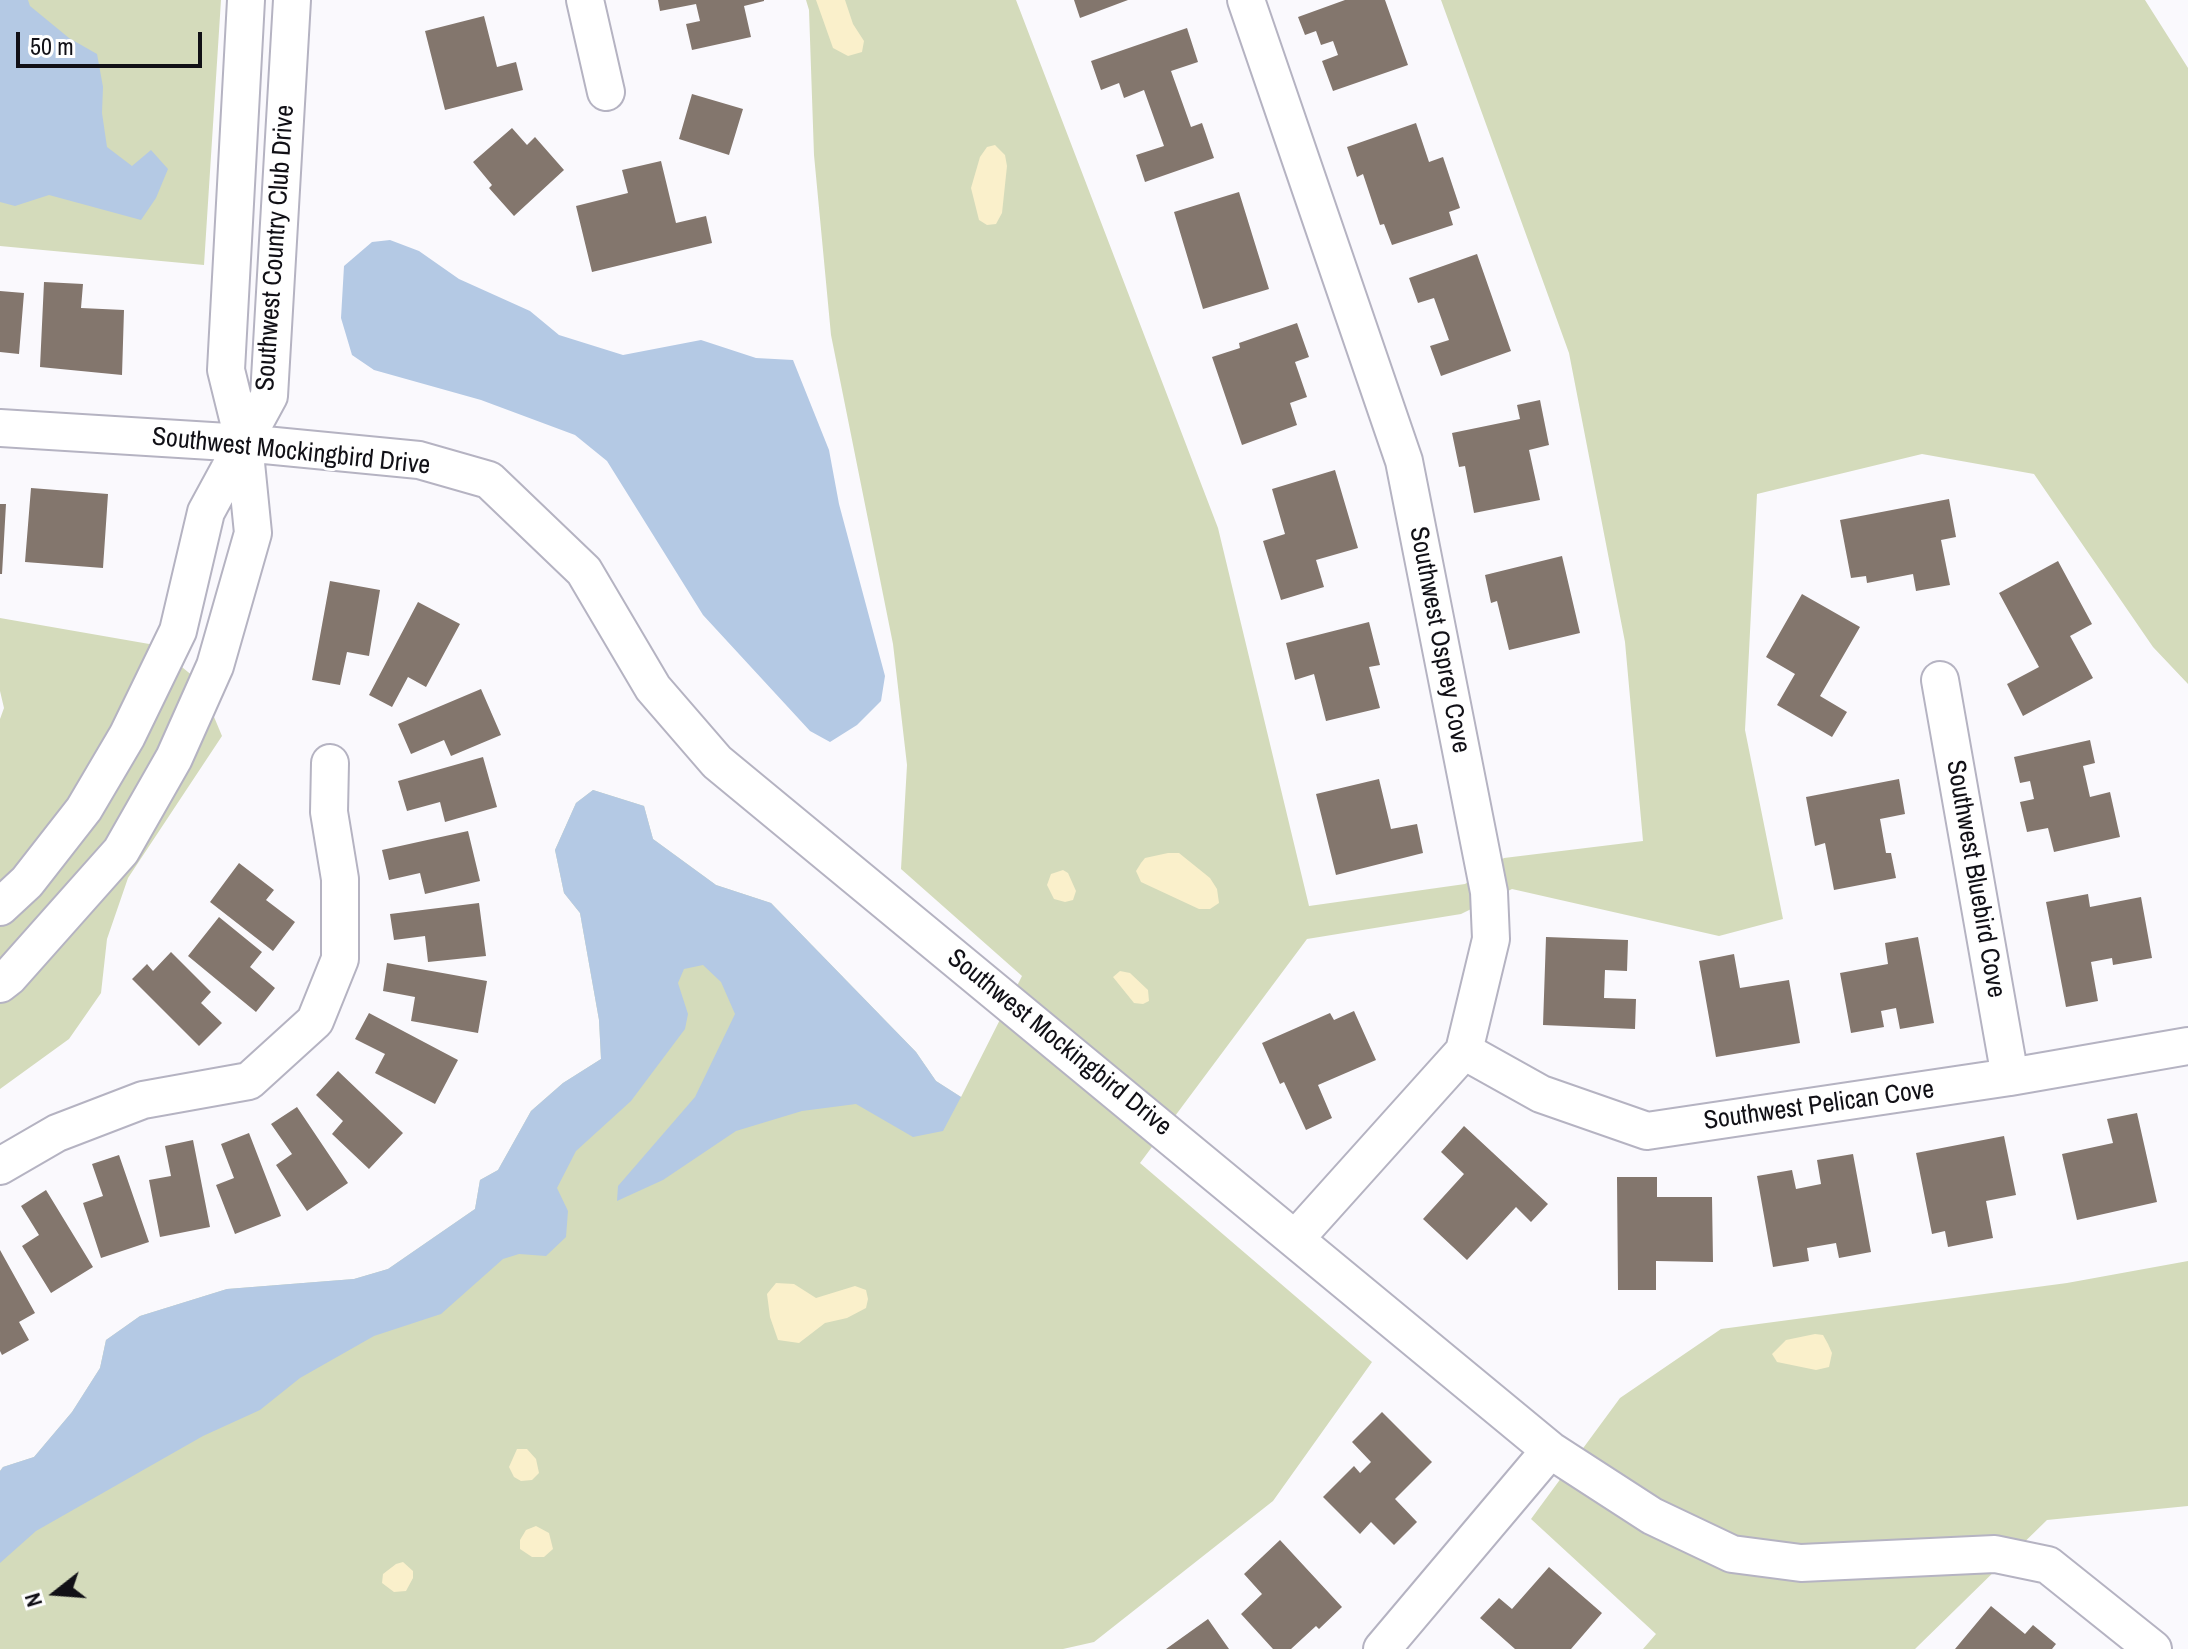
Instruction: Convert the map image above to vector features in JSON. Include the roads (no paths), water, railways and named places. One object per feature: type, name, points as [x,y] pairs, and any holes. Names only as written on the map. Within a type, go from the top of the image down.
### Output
[{"type":"street","name":"Southwest Country Club Drive","points":[[0,984],[121,851],[174,758],[215,666],[253,533],[244,443],[226,370],[246,0]]},
{"type":"street","name":"Southwest Country Club Drive","points":[[0,907],[27,882],[84,809],[127,736],[178,631],[206,512],[269,396],[292,0]]},
{"type":"street","points":[[585,0],[606,92]]},
{"type":"street","name":"Southwest Osprey Cove","points":[[1246,0],[1404,461],[1489,892],[1491,939],[1464,1051],[1296,1238]]},
{"type":"street","name":"Southwest Mockingbird Drive","points":[[0,428],[244,443],[419,460],[489,480],[584,571],[653,688],[717,762],[1550,1450],[1652,1516],[1732,1554],[1801,1563],[1995,1554],[2048,1565],[2153,1649]]},
{"type":"street","name":"Southwest Bluebird Cove","points":[[1940,680],[2010,1077]]},
{"type":"street","points":[[0,1166],[57,1133],[143,1100],[249,1081],[315,1021],[340,959],[340,879],[329,812],[330,763]]},
{"type":"street","name":"Southwest Pelican Cove","points":[[1464,1051],[1541,1094],[1647,1131],[2010,1077],[2188,1046]]},
{"type":"street","points":[[1382,1649],[1550,1450]]},
{"type":"water","points":[[0,0],[28,0],[30,6],[69,38],[97,54],[103,87],[102,113],[107,147],[132,166],[151,150],[168,169],[156,198],[141,220],[49,195],[15,206],[0,202]]},
{"type":"water","points":[[390,240],[419,251],[459,279],[530,311],[559,335],[623,355],[701,340],[756,358],[793,360],[829,450],[839,504],[885,676],[881,701],[857,725],[830,742],[810,731],[703,615],[607,461],[575,435],[481,400],[374,370],[352,355],[341,318],[344,266],[372,242]]},
{"type":"water","points":[[593,790],[644,806],[653,839],[716,885],[771,903],[916,1052],[936,1081],[961,1097],[943,1131],[913,1137],[856,1104],[802,1111],[736,1131],[663,1180],[617,1201],[618,1186],[695,1097],[735,1014],[721,982],[703,965],[684,969],[678,983],[688,1014],[685,1029],[631,1101],[576,1151],[557,1188],[568,1211],[566,1237],[546,1256],[519,1254],[503,1259],[441,1314],[374,1336],[300,1378],[260,1410],[203,1436],[36,1531],[0,1563],[0,1471],[3,1467],[34,1457],[72,1412],[100,1368],[106,1340],[140,1316],[227,1289],[354,1279],[388,1269],[475,1209],[480,1180],[498,1170],[531,1111],[563,1083],[601,1059],[599,1020],[580,913],[564,893],[555,850],[576,803]]}]
